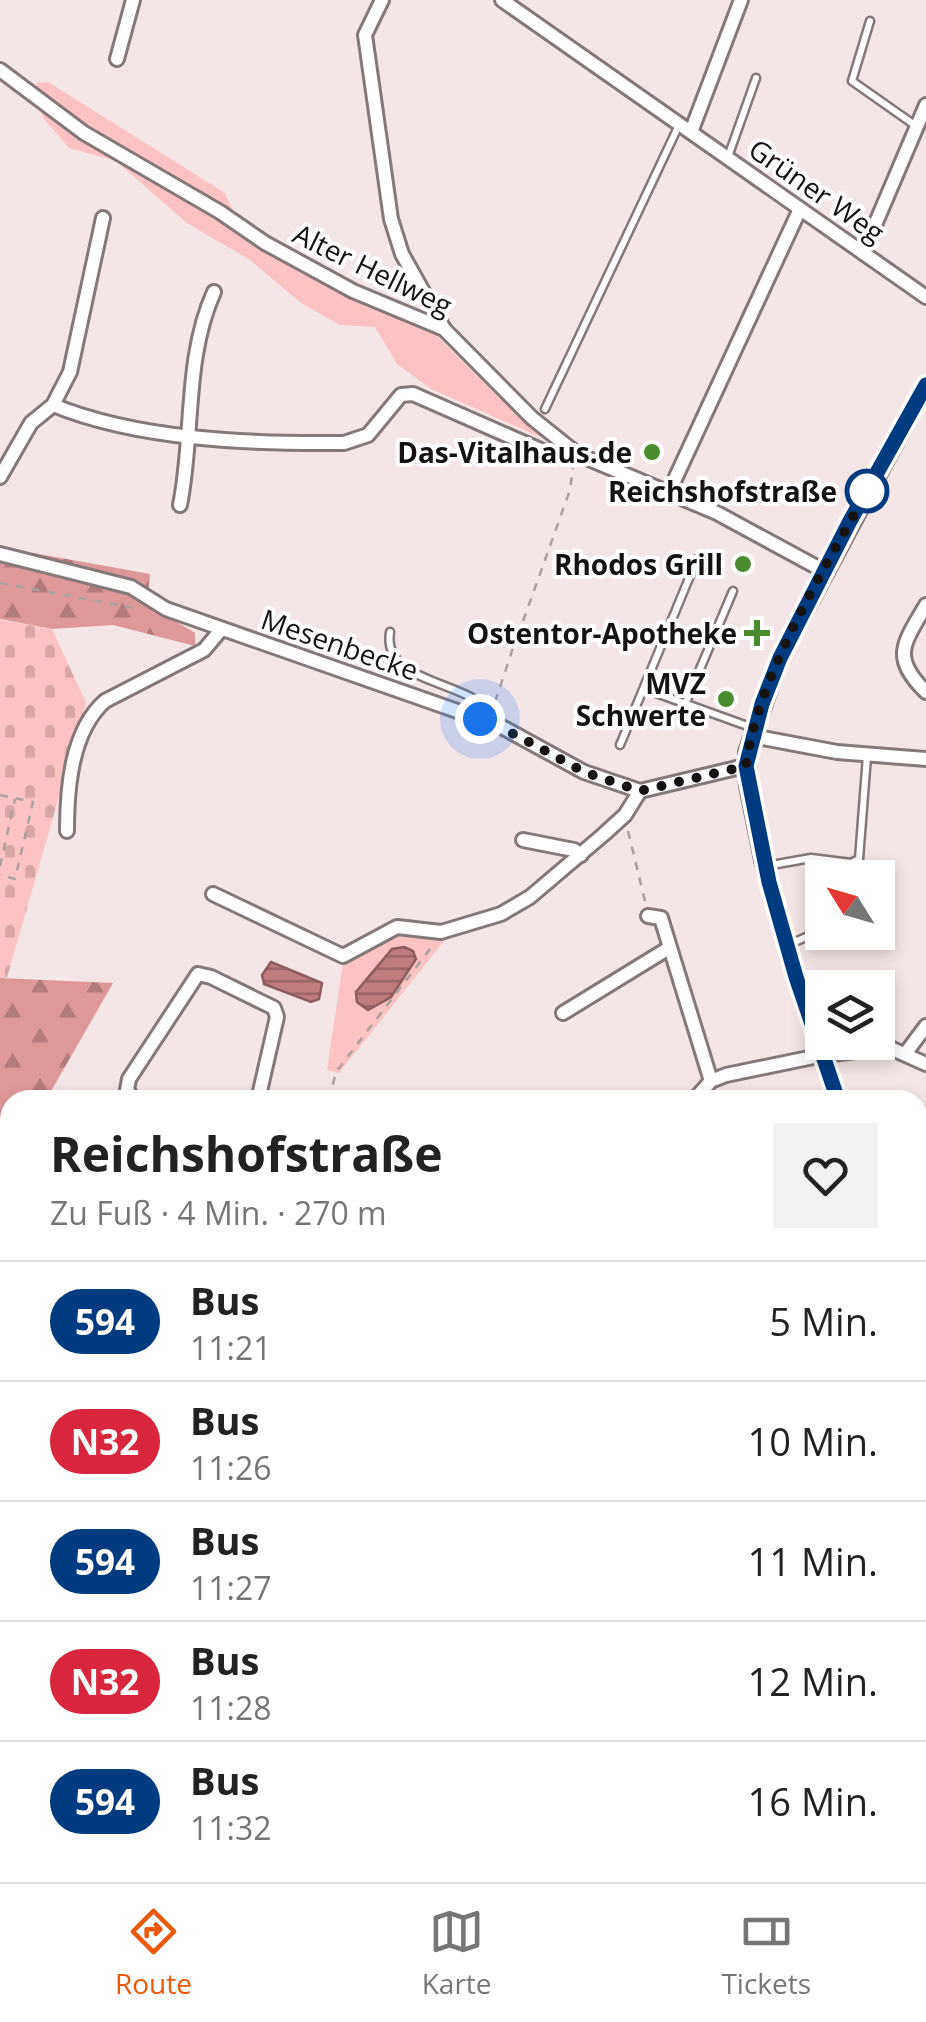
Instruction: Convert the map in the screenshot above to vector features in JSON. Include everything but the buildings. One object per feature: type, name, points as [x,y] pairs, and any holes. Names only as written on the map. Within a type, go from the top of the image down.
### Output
[{"type":"street","points":[[117,60],[133,0]]},
{"type":"street","points":[[382,0],[366,34],[391,219],[402,254],[444,329]]},
{"type":"street","name":"Grüner Weg","points":[[502,0],[926,297]]},
{"type":"street","points":[[691,132],[741,0]]},
{"type":"street","name":"Alter Hellweg","points":[[0,70],[84,132],[265,243],[353,291],[444,329],[532,418],[575,455],[717,513],[824,571]]},
{"type":"street","points":[[863,253],[926,105]]},
{"type":"street","points":[[669,492],[800,209]]},
{"type":"street","points":[[0,476],[30,423],[53,405],[70,372],[103,218]]},
{"type":"street","points":[[180,505],[204,313],[214,292]]},
{"type":"street","points":[[805,999],[765,866],[746,766],[753,732],[780,658],[926,385]]},
{"type":"street","points":[[53,405],[126,428],[314,443],[357,441],[368,435],[401,395],[413,394],[552,455],[575,455]]},
{"type":"street","name":"Mesenbecke","points":[[0,554],[131,586],[166,610],[500,726],[584,772],[640,791]]},
{"type":"street","points":[[926,606],[904,643],[903,654],[905,669],[926,692]]},
{"type":"street","name":"Mesenbecke","points":[[67,831],[67,790],[88,720],[95,710],[105,701],[204,650],[220,630]]},
{"type":"street","points":[[753,732],[822,750],[926,760]]},
{"type":"street","points":[[213,894],[343,956],[396,927],[441,932],[501,914],[530,898],[581,854],[625,815],[640,791],[746,766]]},
{"type":"street","points":[[524,840],[581,854]]},
{"type":"street","points":[[648,916],[661,918],[711,1081]]},
{"type":"street","points":[[563,1013],[669,948]]},
{"type":"street","points":[[127,1090],[129,1080],[198,974],[274,1008],[277,1017],[260,1090]]},
{"type":"street","points":[[904,1054],[926,1026]]},
{"type":"street","points":[[895,1050],[926,1064]]},
{"type":"street","points":[[703,1090],[711,1081],[805,1059]]},
{"type":"street","points":[[826,1060],[835,1090]]},
{"type":"lane","points":[[870,21],[852,80],[917,126]]},
{"type":"lane","points":[[728,158],[756,78]]},
{"type":"lane","points":[[546,410],[679,124]]},
{"type":"lane","points":[[620,745],[697,559]]},
{"type":"lane","points":[[686,702],[733,591]]},
{"type":"lane","name":"Mesenbecke","points":[[390,632],[388,643],[394,658],[413,673],[478,700],[490,709]]},
{"type":"lane","points":[[645,688],[753,732]]},
{"type":"lane","points":[[490,709],[500,726]]},
{"type":"lane","points":[[765,866],[811,858],[852,863],[858,859],[868,754]]},
{"type":"lane","points":[[787,946],[805,938]]},
{"type":"path","points":[[490,709],[570,490],[575,455]]},
{"type":"path","points":[[0,583],[146,611],[166,610]]},
{"type":"path","points":[[504,633],[516,638]]},
{"type":"path","points":[[0,795],[33,802],[15,878],[0,875]]},
{"type":"path","points":[[0,866],[15,798]]},
{"type":"path","points":[[625,815],[648,916]]},
{"type":"path","points":[[331,1090],[336,1072],[441,932]]},
{"type":"green space","points":[[48,82],[225,193],[245,238],[429,328],[547,440],[431,389],[397,364],[375,327],[340,325],[301,303],[250,260],[187,223],[116,161],[69,148],[43,118],[36,83]]},
{"type":"green space","points":[[0,547],[150,574],[147,604],[195,633],[195,646],[113,625],[52,629],[0,619]]},
{"type":"green space","points":[[0,620],[52,629],[86,703],[7,977],[0,978]]},
{"type":"green space","points":[[398,934],[447,937],[339,1073],[327,1070],[343,963]]},
{"type":"green space","points":[[0,978],[113,983],[52,1090],[0,1090]]},
{"type":"shaded area","points":[[404,947],[413,951],[416,959],[391,997],[368,1010],[357,1002],[356,992],[392,949]]},
{"type":"shaded area","points":[[271,962],[322,983],[319,999],[311,1002],[264,984],[262,975]]},
{"type":"bus line","name":"594","points":[[835,1090],[796,977],[763,860],[748,786],[747,752],[780,658],[926,385]]},
{"type":"place","name":"Das-Vitalhaus.de","points":[[652,452]]},
{"type":"place","name":"Reichshofstraße","points":[[867,491]]},
{"type":"place","name":"Rhodos Grill","points":[[743,564]]},
{"type":"place","name":"Ostentor-Apotheke","points":[[757,633]]},
{"type":"place","name":"MVZ Schwerte","points":[[726,699]]},
{"type":"route","points":[[480,719],[584,772],[640,791],[746,766],[762,704],[780,658],[867,491]]}]
